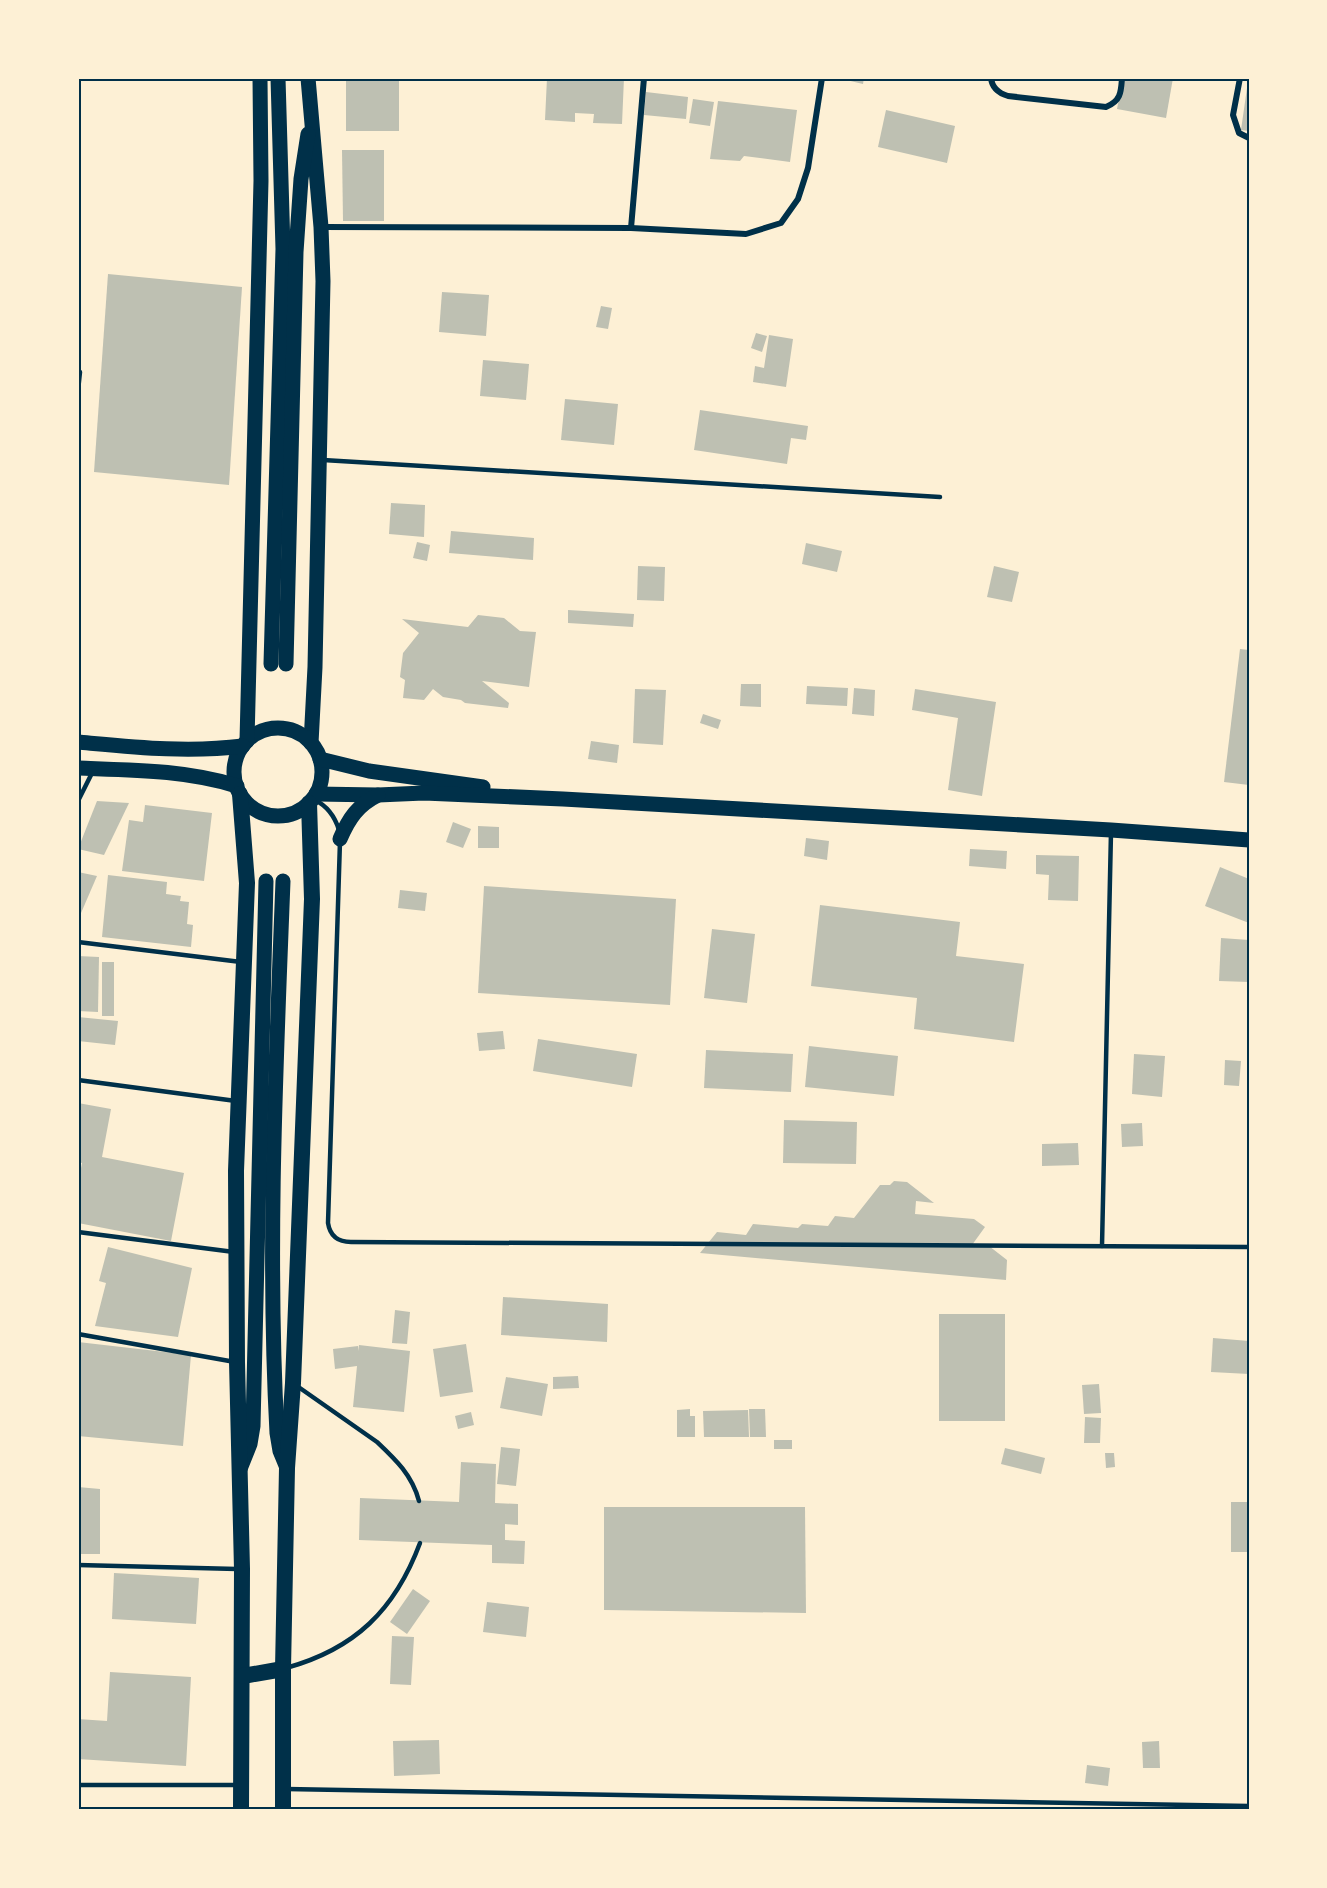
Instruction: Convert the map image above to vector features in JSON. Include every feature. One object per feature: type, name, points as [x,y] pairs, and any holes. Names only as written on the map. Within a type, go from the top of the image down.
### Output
[{"type":"highway","points":[[238,790],[247,883],[236,1171],[243,1676],[241,1810]]},
{"type":"highway","points":[[284,1810],[283,1669],[287,1468],[312,899],[313,799]]},
{"type":"highway","points":[[243,1676],[283,1669]]},
{"type":"main road","points":[[245,743],[261,181],[260,78]]},
{"type":"main road","points":[[278,78],[283,249],[279,664],[298,218],[303,158],[311,117]]},
{"type":"main road","points":[[308,78],[321,227],[323,281],[315,667],[311,742]]},
{"type":"main road","points":[[272,728],[286,729],[300,734],[311,742],[320,759],[322,777],[313,799],[300,810],[278,816],[267,814],[247,803],[238,790],[235,766],[237,755],[245,743],[259,733],[272,728]]},
{"type":"main road","points":[[78,742],[174,750],[220,749],[245,743]]},
{"type":"main road","points":[[320,759],[369,771],[563,799]]},
{"type":"main road","points":[[78,768],[186,774],[212,779],[238,790]]},
{"type":"main road","points":[[313,799],[424,793],[563,799],[1249,840]]},
{"type":"main road","points":[[340,839],[351,815],[378,795]]},
{"type":"main road","points":[[240,1468],[250,1444],[253,1426],[266,881]]},
{"type":"main road","points":[[283,881],[274,1220],[277,1433],[280,1451],[287,1468]]},
{"type":"street","points":[[631,228],[644,78]]},
{"type":"street","points":[[321,227],[631,228],[746,234],[781,223],[798,199],[808,168],[822,78]]},
{"type":"street","points":[[991,78],[993,87],[1001,94],[1008,96],[1106,107],[1117,101],[1120,96],[1122,78]]},
{"type":"street","points":[[1240,78],[1233,115],[1239,133],[1249,138]]},
{"type":"lane","points":[[78,391],[80,372]]},
{"type":"lane","points":[[320,459],[940,497]]},
{"type":"lane","points":[[78,801],[94,769]]},
{"type":"lane","points":[[313,799],[321,803],[333,815],[340,839],[328,1223],[329,1230],[338,1240],[351,1242],[1249,1247]]},
{"type":"lane","points":[[1102,1246],[1111,830]]},
{"type":"lane","points":[[78,942],[244,962]]},
{"type":"lane","points":[[78,1080],[239,1101]]},
{"type":"lane","points":[[78,1232],[237,1252]]},
{"type":"lane","points":[[78,1334],[237,1362]]},
{"type":"lane","points":[[292,1383],[386,1450],[413,1481],[419,1501]]},
{"type":"lane","points":[[283,1669],[329,1653],[369,1625],[400,1587],[412,1566],[420,1543]]},
{"type":"lane","points":[[78,1565],[242,1569]]},
{"type":"lane","points":[[78,1785],[241,1785]]},
{"type":"lane","points":[[284,1789],[1249,1806]]},
{"type":"building","points":[[346,78],[399,78],[399,131],[346,131]]},
{"type":"building","points":[[547,78],[624,78],[622,124],[593,123],[594,114],[575,113],[575,122],[545,120]]},
{"type":"building","points":[[838,78],[864,78],[863,84]]},
{"type":"building","points":[[1123,78],[1173,78],[1166,118],[1117,109]]},
{"type":"building","points":[[1249,81],[1249,131],[1241,130]]},
{"type":"building","points":[[646,92],[688,97],[686,119],[644,115]]},
{"type":"building","points":[[693,99],[714,102],[710,126],[689,123]]},
{"type":"building","points":[[718,101],[797,110],[790,162],[744,156],[740,161],[710,159]]},
{"type":"building","points":[[886,110],[955,126],[947,163],[878,147]]},
{"type":"building","points":[[342,150],[384,150],[384,221],[343,221]]},
{"type":"building","points":[[108,274],[242,287],[229,485],[94,472]]},
{"type":"building","points":[[442,292],[489,295],[486,336],[439,332]]},
{"type":"building","points":[[601,306],[612,308],[608,329],[596,327]]},
{"type":"building","points":[[756,333],[767,336],[762,352],[751,348]]},
{"type":"building","points":[[769,335],[793,339],[786,387],[753,382],[755,366],[764,368]]},
{"type":"building","points":[[483,360],[529,364],[526,400],[480,396]]},
{"type":"building","points":[[565,399],[618,404],[614,445],[561,440]]},
{"type":"building","points":[[700,410],[808,426],[806,440],[791,438],[787,464],[694,450]]},
{"type":"building","points":[[391,503],[425,505],[424,537],[389,534]]},
{"type":"building","points":[[451,531],[534,538],[533,560],[449,553]]},
{"type":"building","points":[[417,542],[430,545],[427,561],[413,558]]},
{"type":"building","points":[[806,543],[842,551],[837,572],[802,564]]},
{"type":"building","points":[[638,566],[665,567],[664,601],[637,600]]},
{"type":"building","points":[[994,566],[1019,572],[1012,602],[987,597]]},
{"type":"building","points":[[568,610],[634,614],[633,627],[568,623]]},
{"type":"building","points":[[478,615],[504,618],[520,631],[536,632],[529,687],[482,681],[509,703],[508,708],[465,703],[461,700],[443,697],[433,689],[424,700],[403,698],[405,680],[400,677],[403,653],[419,633],[402,619],[468,627]]},
{"type":"building","points":[[1240,649],[1249,650],[1249,785],[1224,782]]},
{"type":"building","points":[[741,684],[761,684],[761,707],[740,706]]},
{"type":"building","points":[[807,686],[848,688],[847,706],[806,704]]},
{"type":"building","points":[[854,688],[875,690],[874,716],[852,714]]},
{"type":"building","points":[[635,689],[666,690],[663,745],[633,743]]},
{"type":"building","points":[[915,689],[996,702],[982,796],[948,790],[958,718],[912,710]]},
{"type":"building","points":[[703,714],[721,720],[718,729],[700,723]]},
{"type":"building","points":[[591,741],[619,745],[617,763],[588,759]]},
{"type":"building","points":[[97,801],[129,803],[104,855],[78,849]]},
{"type":"building","points":[[145,805],[212,813],[204,881],[122,871],[129,820],[143,822]]},
{"type":"building","points":[[453,822],[471,829],[463,848],[446,842]]},
{"type":"building","points":[[478,826],[499,827],[499,848],[478,848]]},
{"type":"building","points":[[806,838],[829,841],[827,860],[804,856]]},
{"type":"building","points":[[970,849],[1007,851],[1006,869],[969,866]]},
{"type":"building","points":[[1036,855],[1079,856],[1078,901],[1048,900],[1049,875],[1036,874]]},
{"type":"building","points":[[1220,867],[1249,879],[1249,923],[1205,906]]},
{"type":"building","points":[[78,872],[97,876],[78,920]]},
{"type":"building","points":[[108,875],[167,882],[166,894],[181,896],[180,901],[189,902],[187,924],[193,925],[191,947],[102,937]]},
{"type":"building","points":[[484,886],[676,899],[670,1005],[478,993]]},
{"type":"building","points":[[400,890],[427,893],[425,911],[398,908]]},
{"type":"building","points":[[820,905],[960,922],[956,956],[1024,964],[1014,1042],[914,1029],[917,998],[811,986]]},
{"type":"building","points":[[712,929],[755,934],[747,1003],[704,998]]},
{"type":"building","points":[[1221,938],[1249,940],[1249,982],[1219,981]]},
{"type":"building","points":[[78,956],[99,957],[98,1012],[78,1011]]},
{"type":"building","points":[[102,962],[114,962],[114,1016],[102,1016]]},
{"type":"building","points":[[78,1017],[118,1021],[115,1045],[78,1041],[80,1028],[78,1028]]},
{"type":"building","points":[[503,1031],[505,1049],[479,1051],[477,1033]]},
{"type":"building","points":[[538,1039],[637,1054],[632,1087],[533,1071]]},
{"type":"building","points":[[809,1046],[898,1056],[894,1096],[805,1087]]},
{"type":"building","points":[[706,1050],[793,1054],[791,1092],[704,1088]]},
{"type":"building","points":[[1134,1054],[1165,1056],[1162,1097],[1132,1094]]},
{"type":"building","points":[[1225,1060],[1241,1061],[1239,1086],[1224,1085]]},
{"type":"building","points":[[78,1103],[111,1109],[102,1157],[184,1173],[171,1241],[78,1223],[78,1183],[82,1163],[78,1162]]},
{"type":"building","points":[[784,1120],[857,1122],[856,1164],[783,1163]]},
{"type":"building","points":[[1142,1123],[1143,1146],[1122,1147],[1121,1124]]},
{"type":"building","points":[[1078,1143],[1079,1165],[1042,1166],[1042,1144]]},
{"type":"building","points":[[894,1181],[907,1182],[934,1203],[916,1201],[915,1214],[974,1219],[985,1227],[972,1245],[989,1246],[1007,1260],[1006,1280],[700,1253],[717,1232],[746,1235],[753,1224],[798,1228],[802,1224],[828,1226],[835,1216],[854,1218],[880,1185],[890,1185]]},
{"type":"building","points":[[108,1247],[192,1268],[178,1337],[95,1326],[106,1283],[99,1281]]},
{"type":"building","points":[[503,1297],[608,1304],[607,1342],[501,1335]]},
{"type":"building","points":[[395,1310],[410,1312],[407,1344],[392,1343]]},
{"type":"building","points":[[939,1314],[1005,1314],[1005,1421],[939,1421]]},
{"type":"building","points":[[1213,1338],[1249,1341],[1249,1374],[1211,1372]]},
{"type":"building","points":[[78,1342],[191,1355],[183,1446],[78,1436]]},
{"type":"building","points":[[466,1344],[473,1392],[440,1397],[433,1349]]},
{"type":"building","points":[[359,1345],[410,1351],[404,1412],[353,1407],[357,1366],[335,1369],[333,1349],[358,1346],[358,1351]]},
{"type":"building","points":[[578,1376],[579,1388],[553,1389],[553,1377]]},
{"type":"building","points":[[506,1377],[548,1384],[542,1416],[500,1408]]},
{"type":"building","points":[[1099,1384],[1101,1413],[1084,1414],[1082,1385]]},
{"type":"building","points":[[690,1409],[690,1416],[695,1416],[695,1437],[677,1437],[677,1410]]},
{"type":"building","points":[[749,1409],[765,1409],[766,1437],[750,1437]]},
{"type":"building","points":[[748,1410],[749,1437],[704,1437],[703,1411]]},
{"type":"building","points":[[471,1412],[474,1425],[458,1429],[455,1416]]},
{"type":"building","points":[[1085,1417],[1101,1418],[1100,1443],[1084,1443]]},
{"type":"building","points":[[774,1440],[792,1440],[792,1449],[774,1449]]},
{"type":"building","points":[[501,1447],[520,1449],[516,1486],[497,1484]]},
{"type":"building","points":[[1005,1448],[1045,1458],[1041,1474],[1001,1464]]},
{"type":"building","points":[[1105,1453],[1114,1453],[1115,1467],[1106,1468]]},
{"type":"building","points":[[461,1462],[496,1464],[495,1503],[518,1504],[518,1525],[505,1524],[505,1540],[525,1541],[524,1564],[492,1563],[492,1545],[359,1540],[360,1498],[459,1502]]},
{"type":"building","points":[[78,1487],[100,1489],[100,1554],[78,1554]]},
{"type":"building","points":[[1231,1502],[1249,1502],[1249,1552],[1231,1552]]},
{"type":"building","points":[[604,1507],[805,1507],[806,1613],[604,1610]]},
{"type":"building","points":[[114,1573],[199,1578],[196,1624],[112,1619]]},
{"type":"building","points":[[413,1589],[430,1601],[407,1634],[390,1622]]},
{"type":"building","points":[[487,1602],[529,1607],[526,1637],[483,1632]]},
{"type":"building","points":[[392,1636],[414,1637],[411,1685],[390,1684]]},
{"type":"building","points":[[110,1672],[191,1677],[186,1766],[78,1759],[78,1719],[107,1721]]},
{"type":"building","points":[[439,1740],[440,1774],[394,1776],[393,1741]]},
{"type":"building","points":[[1159,1741],[1160,1768],[1143,1768],[1142,1742]]},
{"type":"building","points":[[1087,1765],[1110,1768],[1108,1786],[1085,1783]]}]
